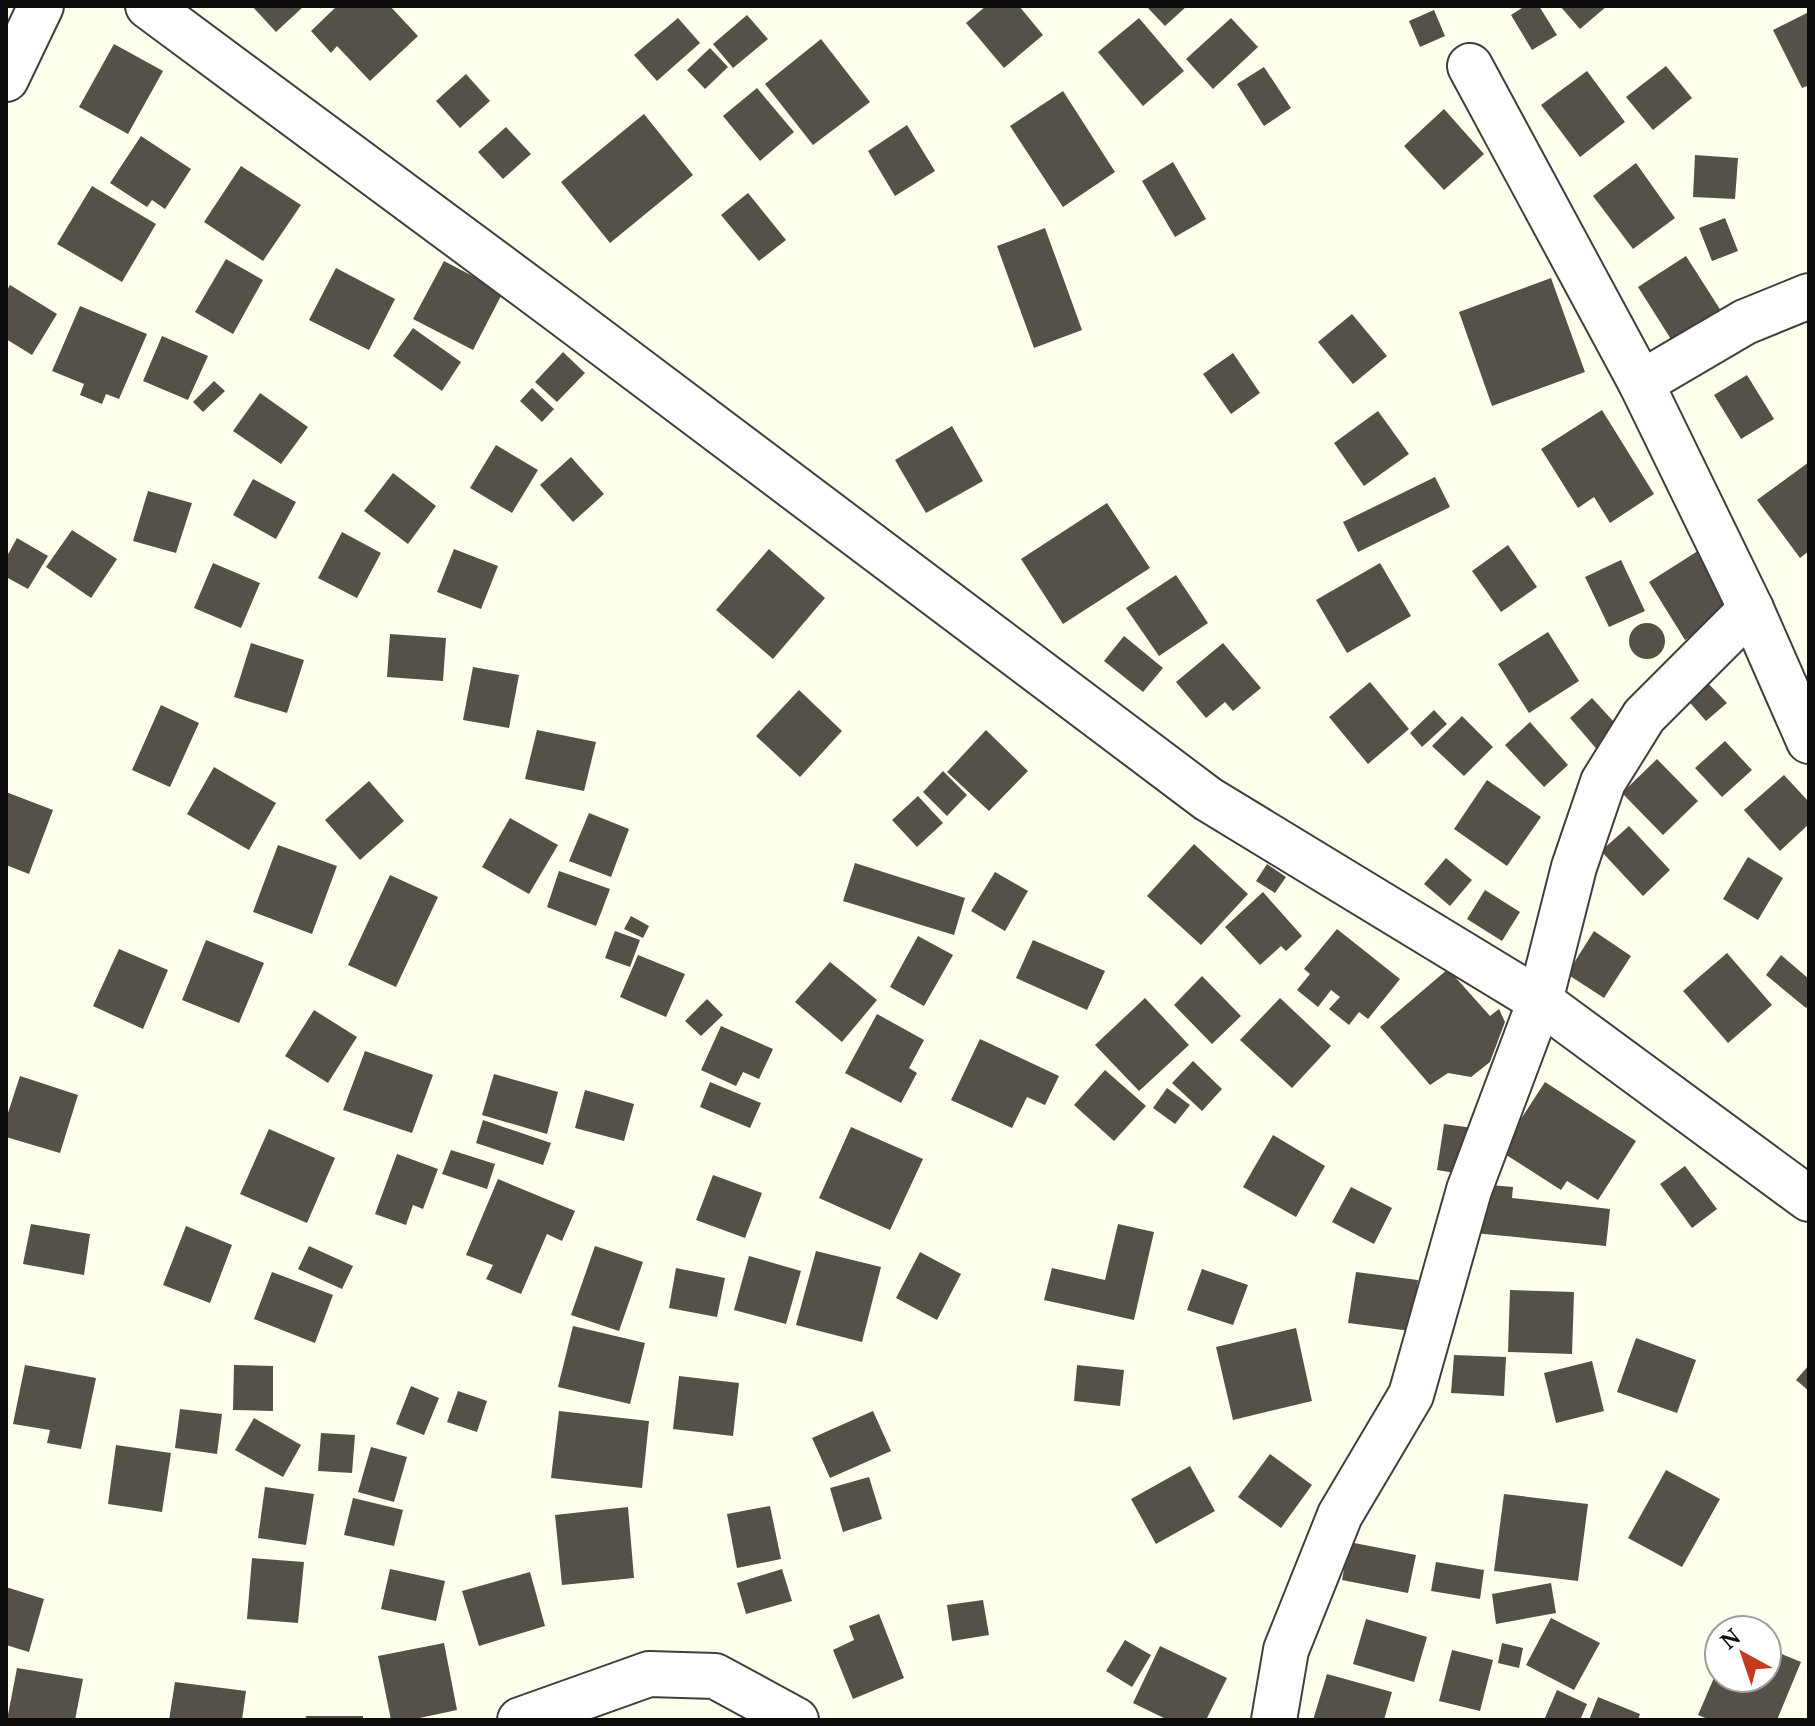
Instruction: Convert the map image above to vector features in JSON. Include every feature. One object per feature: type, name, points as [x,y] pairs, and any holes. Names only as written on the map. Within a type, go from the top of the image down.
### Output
[{"type":"street","points":[[6,79],[41,6]]},
{"type":"street","points":[[148,6],[1208,799],[1540,1001],[1809,1199]]},
{"type":"street","points":[[1470,66],[1641,383],[1751,609],[1809,741]]},
{"type":"street","points":[[1641,383],[1745,322],[1809,296]]},
{"type":"street","points":[[1274,1720],[1286,1650],[1340,1515],[1411,1395],[1469,1190],[1540,1001],[1574,867],[1603,782],[1644,716],[1751,609]]},
{"type":"street","points":[[520,1720],[649,1674],[715,1676],[796,1720]]},
{"type":"building","points":[[252,6],[304,6],[276,32]]},
{"type":"building","points":[[337,6],[390,6],[418,36],[370,81],[337,46],[331,53],[311,31]]},
{"type":"building","points":[[986,6],[1019,6],[1043,35],[1004,68],[966,23]]},
{"type":"building","points":[[1146,6],[1187,6],[1165,26]]},
{"type":"building","points":[[1525,6],[1539,6],[1557,35],[1532,50],[1511,15]]},
{"type":"building","points":[[1560,6],[1607,6],[1580,29]]},
{"type":"building","points":[[1434,10],[1445,36],[1420,47],[1409,21]]},
{"type":"building","points":[[1809,12],[1809,85],[1802,88],[1773,30]]},
{"type":"building","points":[[747,15],[768,39],[733,68],[713,44]]},
{"type":"building","points":[[678,18],[700,43],[657,81],[634,55]]},
{"type":"building","points":[[1139,18],[1184,71],[1143,106],[1098,52]]},
{"type":"building","points":[[1231,18],[1258,47],[1213,89],[1186,59]]},
{"type":"building","points":[[821,39],[870,102],[813,145],[765,84]]},
{"type":"building","points":[[114,44],[163,71],[128,134],[79,107]]},
{"type":"building","points":[[710,48],[728,67],[705,89],[687,70]]},
{"type":"building","points":[[1666,66],[1692,98],[1653,130],[1626,97]]},
{"type":"building","points":[[1264,67],[1291,108],[1264,126],[1237,84]]},
{"type":"building","points":[[1587,71],[1625,122],[1580,157],[1541,105]]},
{"type":"building","points":[[466,74],[490,101],[460,128],[436,101]]},
{"type":"building","points":[[757,88],[794,132],[760,161],[723,116]]},
{"type":"building","points":[[1063,91],[1115,172],[1063,207],[1010,126]]},
{"type":"building","points":[[1444,109],[1484,154],[1444,190],[1404,146]]},
{"type":"building","points":[[644,114],[693,175],[610,243],[561,182]]},
{"type":"building","points":[[907,125],[935,171],[895,196],[868,151]]},
{"type":"building","points":[[506,127],[531,154],[503,179],[478,152]]},
{"type":"building","points":[[141,136],[191,169],[165,209],[152,200],[147,207],[110,183]]},
{"type":"building","points":[[1695,155],[1738,158],[1735,199],[1693,197]]},
{"type":"building","points":[[1173,162],[1206,219],[1175,237],[1142,181]]},
{"type":"building","points":[[1636,163],[1675,218],[1633,249],[1593,196]]},
{"type":"building","points":[[241,166],[301,205],[263,261],[204,222]]},
{"type":"building","points":[[92,186],[156,224],[122,282],[57,244]]},
{"type":"building","points":[[748,193],[786,240],[759,261],[721,215]]},
{"type":"building","points":[[1725,218],[1738,251],[1712,261],[1699,228]]},
{"type":"building","points":[[1045,228],[1082,330],[1034,348],[997,246]]},
{"type":"building","points":[[1686,256],[1723,314],[1674,344],[1638,287]]},
{"type":"building","points":[[226,259],[263,280],[233,334],[195,312]]},
{"type":"building","points":[[444,261],[503,292],[473,350],[413,319]]},
{"type":"building","points":[[336,268],[395,299],[369,350],[309,320]]},
{"type":"building","points":[[1551,278],[1585,372],[1492,406],[1459,312]]},
{"type":"building","points":[[10,285],[57,314],[32,355],[6,339],[6,292]]},
{"type":"building","points":[[80,306],[147,334],[119,399],[106,394],[102,404],[80,395],[84,384],[52,371]]},
{"type":"building","points":[[1352,314],[1387,356],[1353,384],[1318,342]]},
{"type":"building","points":[[413,328],[461,362],[442,391],[393,356]]},
{"type":"building","points":[[162,336],[208,356],[188,400],[143,381]]},
{"type":"building","points":[[563,352],[585,373],[557,402],[535,382]]},
{"type":"building","points":[[1233,353],[1260,393],[1231,414],[1203,374]]},
{"type":"building","points":[[1747,375],[1774,419],[1741,439],[1714,395]]},
{"type":"building","points":[[214,381],[225,391],[203,412],[193,402]]},
{"type":"building","points":[[532,388],[554,409],[542,422],[520,401]]},
{"type":"building","points":[[260,393],[308,427],[281,464],[233,431]]},
{"type":"building","points":[[1602,410],[1654,494],[1610,523],[1594,497],[1578,508],[1541,449]]},
{"type":"building","points":[[1378,411],[1409,454],[1364,486],[1334,443]]},
{"type":"building","points":[[952,426],[983,481],[926,513],[895,460]]},
{"type":"building","points":[[496,445],[538,470],[512,513],[470,488]]},
{"type":"building","points":[[571,457],[604,494],[573,522],[540,485]]},
{"type":"building","points":[[1809,462],[1809,551],[1800,558],[1757,500]]},
{"type":"building","points":[[393,473],[436,506],[408,544],[364,511]]},
{"type":"building","points":[[1435,477],[1450,507],[1358,552],[1343,522]]},
{"type":"building","points":[[253,479],[296,502],[276,539],[233,515]]},
{"type":"building","points":[[148,491],[192,503],[176,553],[133,541]]},
{"type":"building","points":[[1107,503],[1150,568],[1063,624],[1021,559]]},
{"type":"building","points":[[72,530],[117,559],[91,598],[46,567]]},
{"type":"building","points":[[342,532],[381,553],[357,598],[318,578]]},
{"type":"building","points":[[17,538],[48,556],[28,589],[6,577],[6,558]]},
{"type":"building","points":[[1508,545],[1537,587],[1501,612],[1472,571]]},
{"type":"building","points":[[454,549],[498,566],[481,609],[437,592]]},
{"type":"building","points":[[769,549],[825,598],[773,659],[716,610]]},
{"type":"building","points":[[1701,549],[1738,607],[1685,640],[1649,582]]},
{"type":"building","points":[[1621,560],[1645,611],[1609,627],[1585,577]]},
{"type":"building","points":[[213,563],[260,583],[241,628],[194,608]]},
{"type":"building","points":[[1380,563],[1411,616],[1347,653],[1316,600]]},
{"type":"building","points":[[1176,575],[1208,623],[1159,656],[1126,608]]},
{"type":"building","points":[[1647,623],[1660,628],[1665,641],[1660,654],[1647,659],[1634,654],[1629,641],[1634,628]]},
{"type":"building","points":[[1548,632],[1579,681],[1529,713],[1498,664]]},
{"type":"building","points":[[390,634],[446,638],[443,681],[387,677]]},
{"type":"building","points":[[1124,636],[1163,668],[1143,692],[1104,661]]},
{"type":"building","points":[[251,643],[304,660],[287,713],[234,697]]},
{"type":"building","points":[[1223,643],[1261,688],[1233,711],[1225,702],[1206,718],[1176,682]]},
{"type":"building","points":[[473,667],[519,675],[509,728],[463,720]]},
{"type":"building","points":[[1705,680],[1727,703],[1706,721],[1685,697]]},
{"type":"building","points":[[1370,682],[1409,729],[1368,764],[1329,717]]},
{"type":"building","points":[[799,690],[842,731],[800,777],[756,736]]},
{"type":"building","points":[[1592,698],[1624,733],[1600,753],[1570,718]]},
{"type":"building","points":[[161,705],[199,723],[170,787],[132,770]]},
{"type":"building","points":[[1434,710],[1447,724],[1422,747],[1410,733]]},
{"type":"building","points":[[1462,716],[1493,747],[1464,776],[1432,746]]},
{"type":"building","points":[[1530,722],[1568,765],[1544,787],[1505,745]]},
{"type":"building","points":[[537,730],[596,742],[584,791],[525,779]]},
{"type":"building","points":[[986,730],[1028,771],[989,811],[947,772]]},
{"type":"building","points":[[1725,741],[1752,770],[1722,797],[1695,768]]},
{"type":"building","points":[[1657,759],[1698,801],[1663,835],[1622,793]]},
{"type":"building","points":[[214,767],[276,803],[249,850],[187,814]]},
{"type":"building","points":[[943,771],[967,795],[947,816],[923,792]]},
{"type":"building","points":[[1784,775],[1809,802],[1809,824],[1780,851],[1744,810]]},
{"type":"building","points":[[1487,780],[1541,817],[1507,866],[1454,829]]},
{"type":"building","points":[[369,781],[404,821],[360,860],[325,820]]},
{"type":"building","points":[[6,792],[53,810],[29,874],[6,865]]},
{"type":"building","points":[[918,796],[943,823],[917,847],[892,820]]},
{"type":"building","points":[[589,813],[629,829],[611,877],[569,861]]},
{"type":"building","points":[[510,818],[558,845],[529,894],[482,867]]},
{"type":"building","points":[[1629,826],[1670,870],[1643,896],[1601,851]]},
{"type":"building","points":[[1194,844],[1248,894],[1201,945],[1147,896]]},
{"type":"building","points":[[278,845],[337,866],[312,934],[253,912]]},
{"type":"building","points":[[1748,857],[1783,878],[1758,920],[1723,899]]},
{"type":"building","points":[[1446,858],[1472,880],[1450,906],[1424,884]]},
{"type":"building","points":[[855,863],[965,898],[954,935],[843,901]]},
{"type":"building","points":[[1267,864],[1286,877],[1275,893],[1256,881]]},
{"type":"building","points":[[559,871],[610,889],[596,926],[547,907]]},
{"type":"building","points":[[995,872],[1028,891],[1005,931],[971,911]]},
{"type":"building","points":[[390,875],[438,897],[396,987],[348,965]]},
{"type":"building","points":[[1485,890],[1520,912],[1502,941],[1467,919]]},
{"type":"building","points":[[1263,892],[1302,936],[1286,951],[1281,946],[1260,965],[1225,927]]},
{"type":"building","points":[[631,916],[649,926],[643,938],[624,929]]},
{"type":"building","points":[[1337,929],[1400,979],[1368,1019],[1359,1012],[1349,1025],[1329,1009],[1340,997],[1331,990],[1318,1007],[1297,990],[1310,974],[1304,969]]},
{"type":"building","points":[[615,931],[640,940],[630,967],[605,958]]},
{"type":"building","points":[[1594,931],[1631,956],[1604,998],[1567,974]]},
{"type":"building","points":[[918,936],[953,955],[924,1006],[890,987]]},
{"type":"building","points":[[206,940],[264,963],[239,1023],[182,1000]]},
{"type":"building","points":[[1033,940],[1105,971],[1087,1010],[1016,978]]},
{"type":"building","points":[[119,949],[168,970],[143,1029],[93,1006]]},
{"type":"building","points":[[1727,953],[1772,1005],[1728,1043],[1683,991]]},
{"type":"building","points":[[638,955],[685,974],[666,1017],[620,997]]},
{"type":"building","points":[[1781,955],[1809,979],[1809,1005],[1806,1008],[1766,975]]},
{"type":"building","points":[[830,962],[877,1000],[842,1042],[795,1002]]},
{"type":"building","points":[[1448,969],[1490,1016],[1499,1009],[1505,1022],[1490,1062],[1471,1077],[1448,1073],[1430,1085],[1380,1027]]},
{"type":"building","points":[[1202,976],[1241,1016],[1212,1044],[1174,1005]]},
{"type":"building","points":[[1145,998],[1189,1045],[1139,1091],[1095,1045]]},
{"type":"building","points":[[1280,998],[1331,1046],[1292,1088],[1240,1040]]},
{"type":"building","points":[[707,999],[723,1015],[701,1036],[685,1021]]},
{"type":"building","points":[[314,1010],[357,1037],[328,1083],[285,1056]]},
{"type":"building","points":[[877,1014],[924,1040],[909,1068],[917,1073],[901,1103],[845,1073]]},
{"type":"building","points":[[721,1026],[773,1049],[759,1079],[743,1072],[736,1086],[701,1070]]},
{"type":"building","points":[[980,1039],[1059,1076],[1045,1105],[1027,1097],[1012,1128],[951,1100]]},
{"type":"building","points":[[365,1051],[433,1075],[412,1133],[343,1110]]},
{"type":"building","points":[[1193,1061],[1222,1089],[1202,1111],[1172,1083]]},
{"type":"building","points":[[1105,1070],[1146,1106],[1114,1141],[1074,1105]]},
{"type":"building","points":[[494,1074],[558,1092],[547,1134],[482,1115]]},
{"type":"building","points":[[20,1076],[78,1095],[60,1153],[6,1137],[6,1119]]},
{"type":"building","points":[[710,1082],[761,1103],[750,1128],[700,1107]]},
{"type":"building","points":[[1545,1082],[1636,1141],[1598,1200],[1567,1181],[1561,1190],[1500,1151]]},
{"type":"building","points":[[1167,1088],[1190,1105],[1175,1124],[1153,1108]]},
{"type":"building","points":[[585,1090],[634,1104],[624,1141],[575,1128]]},
{"type":"building","points":[[483,1120],[551,1143],[543,1165],[476,1143]]},
{"type":"building","points":[[1444,1124],[1473,1128],[1467,1175],[1437,1170]]},
{"type":"building","points":[[851,1127],[923,1159],[890,1230],[819,1198]]},
{"type":"building","points":[[269,1129],[335,1158],[307,1223],[240,1194]]},
{"type":"building","points":[[1273,1135],[1325,1166],[1296,1217],[1243,1187]]},
{"type":"building","points":[[451,1150],[495,1164],[487,1189],[442,1174]]},
{"type":"building","points":[[397,1154],[438,1169],[423,1209],[413,1205],[406,1225],[375,1214]]},
{"type":"building","points":[[1685,1166],[1717,1209],[1692,1228],[1660,1184]]},
{"type":"building","points":[[713,1175],[762,1193],[745,1238],[696,1220]]},
{"type":"building","points":[[498,1179],[575,1211],[562,1241],[547,1234],[521,1294],[486,1279],[493,1265],[466,1255]]},
{"type":"building","points":[[1479,1184],[1513,1187],[1512,1198],[1610,1209],[1606,1246],[1474,1233]]},
{"type":"building","points":[[1351,1187],[1392,1208],[1374,1244],[1332,1222]]},
{"type":"building","points":[[31,1224],[90,1234],[84,1275],[23,1264]]},
{"type":"building","points":[[1118,1224],[1154,1232],[1134,1320],[1044,1300],[1052,1268],[1105,1280]]},
{"type":"building","points":[[186,1226],[232,1245],[210,1303],[163,1285]]},
{"type":"building","points":[[309,1246],[353,1266],[342,1289],[298,1269]]},
{"type":"building","points":[[595,1246],[643,1262],[619,1331],[571,1315]]},
{"type":"building","points":[[816,1251],[881,1267],[862,1342],[796,1325]]},
{"type":"building","points":[[920,1252],[961,1274],[937,1320],[896,1298]]},
{"type":"building","points":[[749,1256],[801,1271],[786,1324],[734,1310]]},
{"type":"building","points":[[676,1268],[725,1278],[717,1317],[669,1308]]},
{"type":"building","points":[[1202,1269],[1248,1285],[1233,1325],[1187,1310]]},
{"type":"building","points":[[272,1272],[333,1295],[315,1343],[254,1319]]},
{"type":"building","points":[[1356,1272],[1418,1280],[1411,1331],[1348,1323]]},
{"type":"building","points":[[1510,1290],[1574,1292],[1572,1354],[1508,1352]]},
{"type":"building","points":[[573,1326],[645,1343],[630,1404],[558,1387]]},
{"type":"building","points":[[1296,1328],[1312,1401],[1233,1420],[1216,1347]]},
{"type":"building","points":[[1636,1338],[1696,1360],[1677,1413],[1617,1392]]},
{"type":"building","points":[[1454,1355],[1506,1357],[1504,1396],[1451,1393]]},
{"type":"building","points":[[1592,1361],[1604,1411],[1556,1423],[1544,1373]]},
{"type":"building","points":[[25,1365],[96,1378],[81,1449],[47,1443],[50,1430],[13,1424]]},
{"type":"building","points":[[234,1365],[273,1366],[273,1411],[233,1410]]},
{"type":"building","points":[[1077,1365],[1124,1370],[1120,1406],[1074,1401]]},
{"type":"building","points":[[1809,1365],[1809,1391],[1796,1380]]},
{"type":"building","points":[[679,1376],[739,1383],[733,1436],[673,1429]]},
{"type":"building","points":[[411,1386],[439,1398],[424,1435],[396,1424]]},
{"type":"building","points":[[458,1391],[487,1401],[477,1432],[447,1422]]},
{"type":"building","points":[[180,1409],[222,1414],[217,1454],[175,1448]]},
{"type":"building","points":[[559,1411],[649,1421],[642,1488],[551,1478]]},
{"type":"building","points":[[873,1411],[891,1451],[830,1478],[812,1438]]},
{"type":"building","points":[[254,1418],[301,1445],[283,1477],[235,1450]]},
{"type":"building","points":[[321,1433],[355,1435],[352,1473],[318,1471]]},
{"type":"building","points":[[116,1445],[171,1453],[162,1512],[108,1504]]},
{"type":"building","points":[[371,1447],[407,1457],[394,1502],[358,1492]]},
{"type":"building","points":[[1270,1454],[1312,1485],[1281,1528],[1238,1497]]},
{"type":"building","points":[[1190,1466],[1215,1511],[1156,1544],[1131,1499]]},
{"type":"building","points":[[1666,1470],[1720,1499],[1682,1567],[1628,1538]]},
{"type":"building","points":[[869,1477],[882,1519],[843,1532],[830,1488]]},
{"type":"building","points":[[265,1487],[314,1494],[306,1545],[258,1538]]},
{"type":"building","points":[[1504,1494],[1588,1504],[1578,1581],[1494,1571]]},
{"type":"building","points":[[353,1498],[403,1510],[394,1546],[344,1535]]},
{"type":"building","points":[[770,1506],[781,1559],[737,1568],[727,1514]]},
{"type":"building","points":[[628,1507],[634,1578],[562,1585],[555,1515]]},
{"type":"building","points":[[1349,1542],[1416,1555],[1408,1593],[1342,1580]]},
{"type":"building","points":[[252,1558],[304,1562],[298,1623],[247,1619]]},
{"type":"building","points":[[1436,1562],[1484,1570],[1480,1599],[1431,1591]]},
{"type":"building","points":[[390,1569],[445,1581],[436,1621],[381,1609]]},
{"type":"building","points":[[782,1569],[792,1601],[746,1614],[737,1583]]},
{"type":"building","points":[[530,1572],[545,1626],[479,1646],[462,1591]]},
{"type":"building","points":[[1551,1583],[1556,1613],[1496,1624],[1492,1594]]},
{"type":"building","points":[[6,1587],[44,1599],[29,1652],[6,1645]]},
{"type":"building","points":[[983,1600],[989,1635],[952,1641],[947,1605]]},
{"type":"building","points":[[879,1614],[904,1678],[853,1699],[833,1650],[854,1640],[849,1626]]},
{"type":"building","points":[[1551,1618],[1600,1643],[1574,1690],[1526,1665]]},
{"type":"building","points":[[1366,1619],[1427,1637],[1414,1682],[1353,1664]]},
{"type":"building","points":[[1125,1640],[1151,1655],[1132,1687],[1106,1671]]},
{"type":"building","points":[[444,1643],[457,1710],[410,1720],[391,1720],[378,1656]]},
{"type":"building","points":[[1502,1643],[1523,1648],[1519,1668],[1498,1663]]},
{"type":"building","points":[[1160,1646],[1227,1678],[1206,1720],[1168,1720],[1133,1703]]},
{"type":"building","points":[[1452,1650],[1493,1660],[1480,1711],[1439,1701]]},
{"type":"building","points":[[1783,1655],[1801,1662],[1777,1720],[1710,1720],[1698,1715],[1707,1694],[1783,1694]]},
{"type":"building","points":[[17,1668],[83,1679],[75,1720],[7,1720]]},
{"type":"building","points":[[1327,1674],[1392,1692],[1384,1720],[1313,1720]]},
{"type":"building","points":[[175,1682],[246,1691],[242,1720],[169,1720]]},
{"type":"building","points":[[1557,1690],[1587,1704],[1580,1720],[1544,1720]]},
{"type":"building","points":[[1598,1697],[1640,1714],[1638,1720],[1589,1720]]},
{"type":"building","points":[[306,1716],[363,1716],[363,1720],[305,1720]]}]
